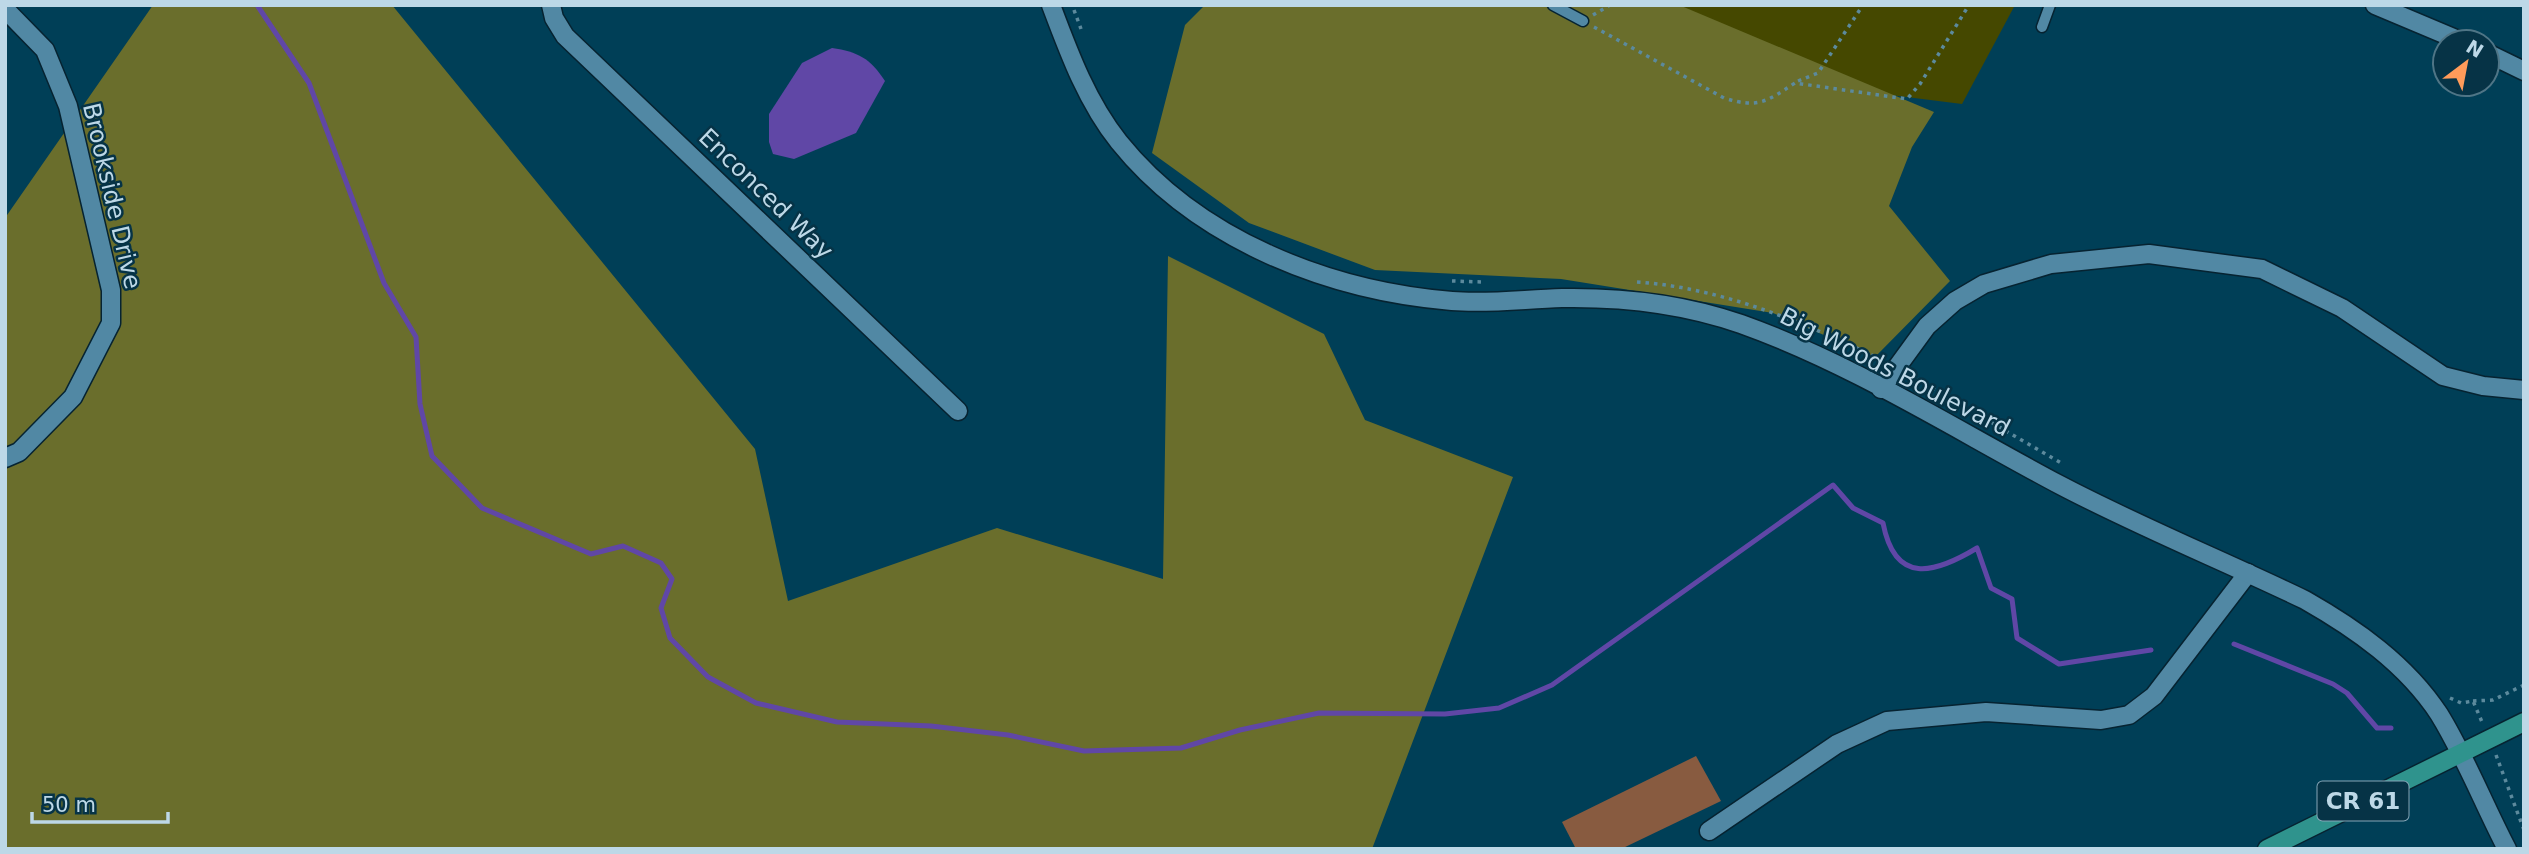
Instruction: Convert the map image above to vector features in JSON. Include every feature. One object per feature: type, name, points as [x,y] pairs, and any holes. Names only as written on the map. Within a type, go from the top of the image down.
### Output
[{"type":"main road","name":"CR 61","points":[[2267,849],[2524,722]]},
{"type":"street","name":"Enconced Way","points":[[551,5],[554,18],[565,36],[958,411]]},
{"type":"street","name":"Big Woods Boulevard","points":[[1051,5],[1089,96],[1118,140],[1161,187],[1188,208],[1249,245],[1317,273],[1402,295],[1454,301],[1598,298],[1687,309],[1776,337],[1881,389],[2066,488],[2329,613],[2370,641],[2424,694],[2440,716],[2507,849]]},
{"type":"street","points":[[2375,5],[2431,29]]},
{"type":"street","name":"Brookside Drive","points":[[5,9],[45,50],[68,106],[111,290],[111,323],[73,397],[19,452],[5,458]]},
{"type":"street","points":[[2501,60],[2524,71]]},
{"type":"street","points":[[1881,389],[1927,326],[1955,301],[1984,284],[2052,264],[2149,254],[2262,269],[2342,308],[2444,376],[2483,386],[2524,390]]},
{"type":"street","points":[[1709,831],[1837,744],[1887,721],[1986,712],[2101,720],[2129,715],[2154,696],[2248,573]]},
{"type":"lane","points":[[1553,5],[1583,21]]},
{"type":"lane","points":[[2042,27],[2050,5]]},
{"type":"path","points":[[1072,5],[1085,40]]},
{"type":"path","points":[[1583,21],[1724,98],[1741,103],[1762,104],[1795,83],[1818,73],[1863,5]]},
{"type":"path","points":[[1795,83],[1907,99],[1920,84],[1969,5]]},
{"type":"path","points":[[1448,281],[1486,282]]},
{"type":"path","points":[[1624,281],[1685,288],[1758,307],[1896,368],[2069,468]]},
{"type":"path","points":[[2444,692],[2461,703],[2493,700],[2524,685]]},
{"type":"path","points":[[2473,701],[2524,830]]},
{"type":"shaded area","points":[[1631,5],[2015,5],[1962,104],[1795,83]]},
{"type":"shaded area","points":[[832,48],[863,57],[885,81],[856,133],[794,159],[773,154],[769,142],[769,114],[802,63]]},
{"type":"green space","points":[[153,5],[392,5],[755,449],[788,601],[997,528],[1163,579],[1168,256],[1324,334],[1365,420],[1513,477],[1372,849],[5,849],[5,218]]},
{"type":"green space","points":[[1205,5],[1679,5],[1934,112],[1912,147],[1889,206],[1950,281],[1875,357],[1773,313],[1561,279],[1375,270],[1249,223],[1152,153],[1185,25]]},
{"type":"building","points":[[1696,756],[1721,801],[1621,849],[1576,849],[1562,822]]},
{"type":"waterway","points":[[257,5],[309,83],[384,283],[416,337],[420,404],[432,456],[482,508],[591,554],[623,546],[661,563],[672,579],[661,608],[670,638],[708,677],[756,703],[837,722],[931,726],[1008,735],[1084,751],[1181,748],[1240,730],[1319,713],[1445,714],[1499,708],[1552,685],[1833,485],[1853,508],[1883,523],[1889,543],[1897,557],[1907,565],[1932,568],[1977,548],[1991,588],[2012,599],[2017,638],[2059,664],[2151,650]]},
{"type":"waterway","points":[[2234,644],[2333,684],[2347,693],[2377,728],[2391,728]]}]
